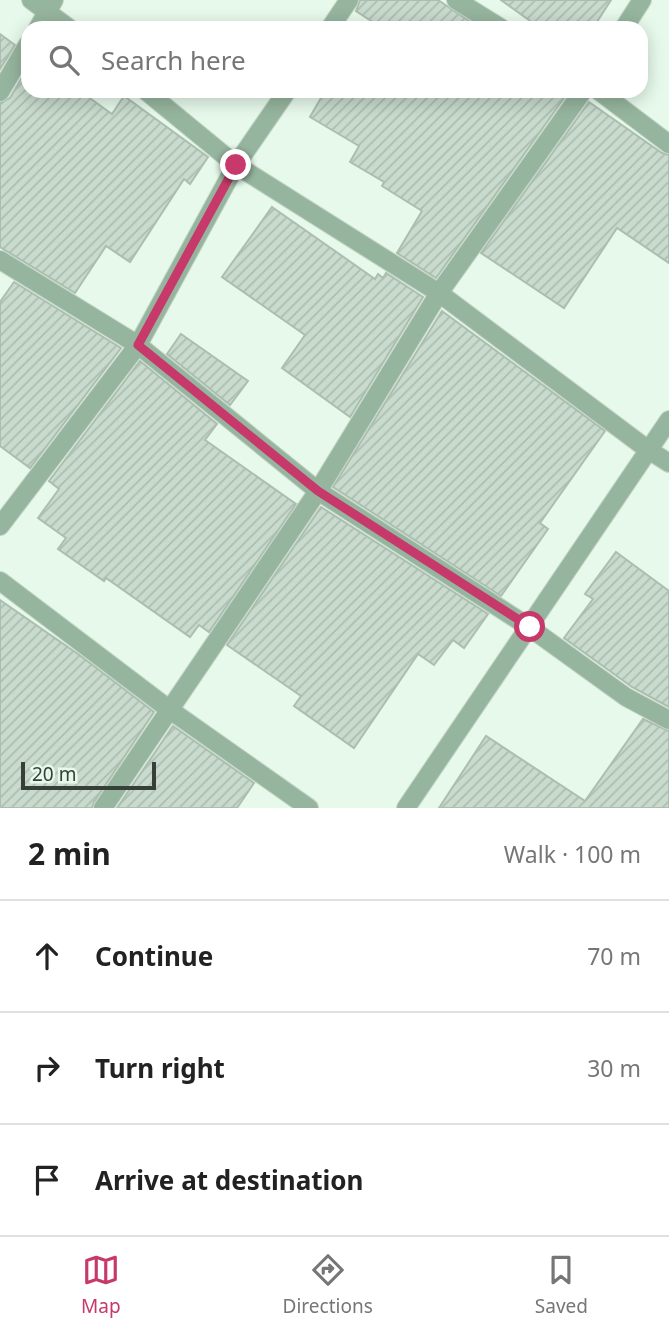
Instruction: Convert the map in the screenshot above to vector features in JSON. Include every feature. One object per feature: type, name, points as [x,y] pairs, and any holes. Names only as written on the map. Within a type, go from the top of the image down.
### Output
[{"type":"street","points":[[31,0],[51,5],[64,21]]},
{"type":"street","points":[[335,21],[349,0]]},
{"type":"street","points":[[456,0],[490,21]]},
{"type":"street","points":[[628,21],[642,0]]},
{"type":"street","points":[[42,21],[51,5]]},
{"type":"street","points":[[0,92],[21,56]]},
{"type":"street","points":[[155,98],[236,165],[439,293],[669,463]]},
{"type":"street","points":[[0,526],[138,345],[236,165],[282,98]]},
{"type":"street","points":[[103,808],[318,491],[439,293],[578,98]]},
{"type":"street","points":[[608,98],[669,144]]},
{"type":"street","points":[[0,260],[138,345],[318,491],[530,627],[626,697],[669,720]]},
{"type":"street","points":[[405,808],[669,420]]},
{"type":"street","points":[[0,581],[170,710],[309,808]]},
{"type":"building","points":[[360,0],[438,0],[469,21],[371,21],[356,11]]},
{"type":"building","points":[[501,0],[611,0],[598,21],[530,21]]},
{"type":"building","points":[[0,34],[15,45],[0,69]]},
{"type":"building","points":[[21,79],[21,98],[90,98],[112,114],[123,98],[127,98],[208,157],[190,184],[184,179],[130,262],[106,246],[75,293],[0,247],[0,103],[10,98]]},
{"type":"building","points":[[321,98],[564,98],[436,278],[397,253],[422,211],[382,186],[384,182],[350,162],[359,146],[310,117]]},
{"type":"building","points":[[589,102],[662,153],[669,155],[669,263],[617,228],[564,308],[481,253]]},
{"type":"building","points":[[272,207],[375,279],[378,274],[383,278],[386,273],[423,297],[350,417],[282,368],[305,335],[222,277]]},
{"type":"building","points":[[14,282],[121,348],[30,468],[0,446],[0,302]]},
{"type":"building","points":[[442,311],[605,431],[540,523],[548,529],[501,596],[333,487]]},
{"type":"building","points":[[181,334],[248,381],[230,405],[167,354]]},
{"type":"building","points":[[140,361],[217,424],[205,440],[296,504],[209,632],[199,625],[190,637],[106,578],[104,581],[58,549],[66,538],[38,518],[59,489],[49,481]]},
{"type":"building","points":[[321,507],[488,614],[464,648],[453,640],[434,665],[418,654],[354,748],[294,706],[301,696],[227,645]]},
{"type":"building","points":[[616,552],[669,591],[669,707],[632,687],[564,638],[593,599],[585,594]]},
{"type":"building","points":[[0,600],[78,654],[154,712],[92,808],[0,808]]},
{"type":"building","points":[[643,719],[669,731],[669,808],[439,808],[486,736],[585,801]]},
{"type":"building","points":[[173,726],[254,783],[237,808],[117,808]]},
{"type":"route","points":[[236,165],[138,345],[318,491],[530,627]]}]
